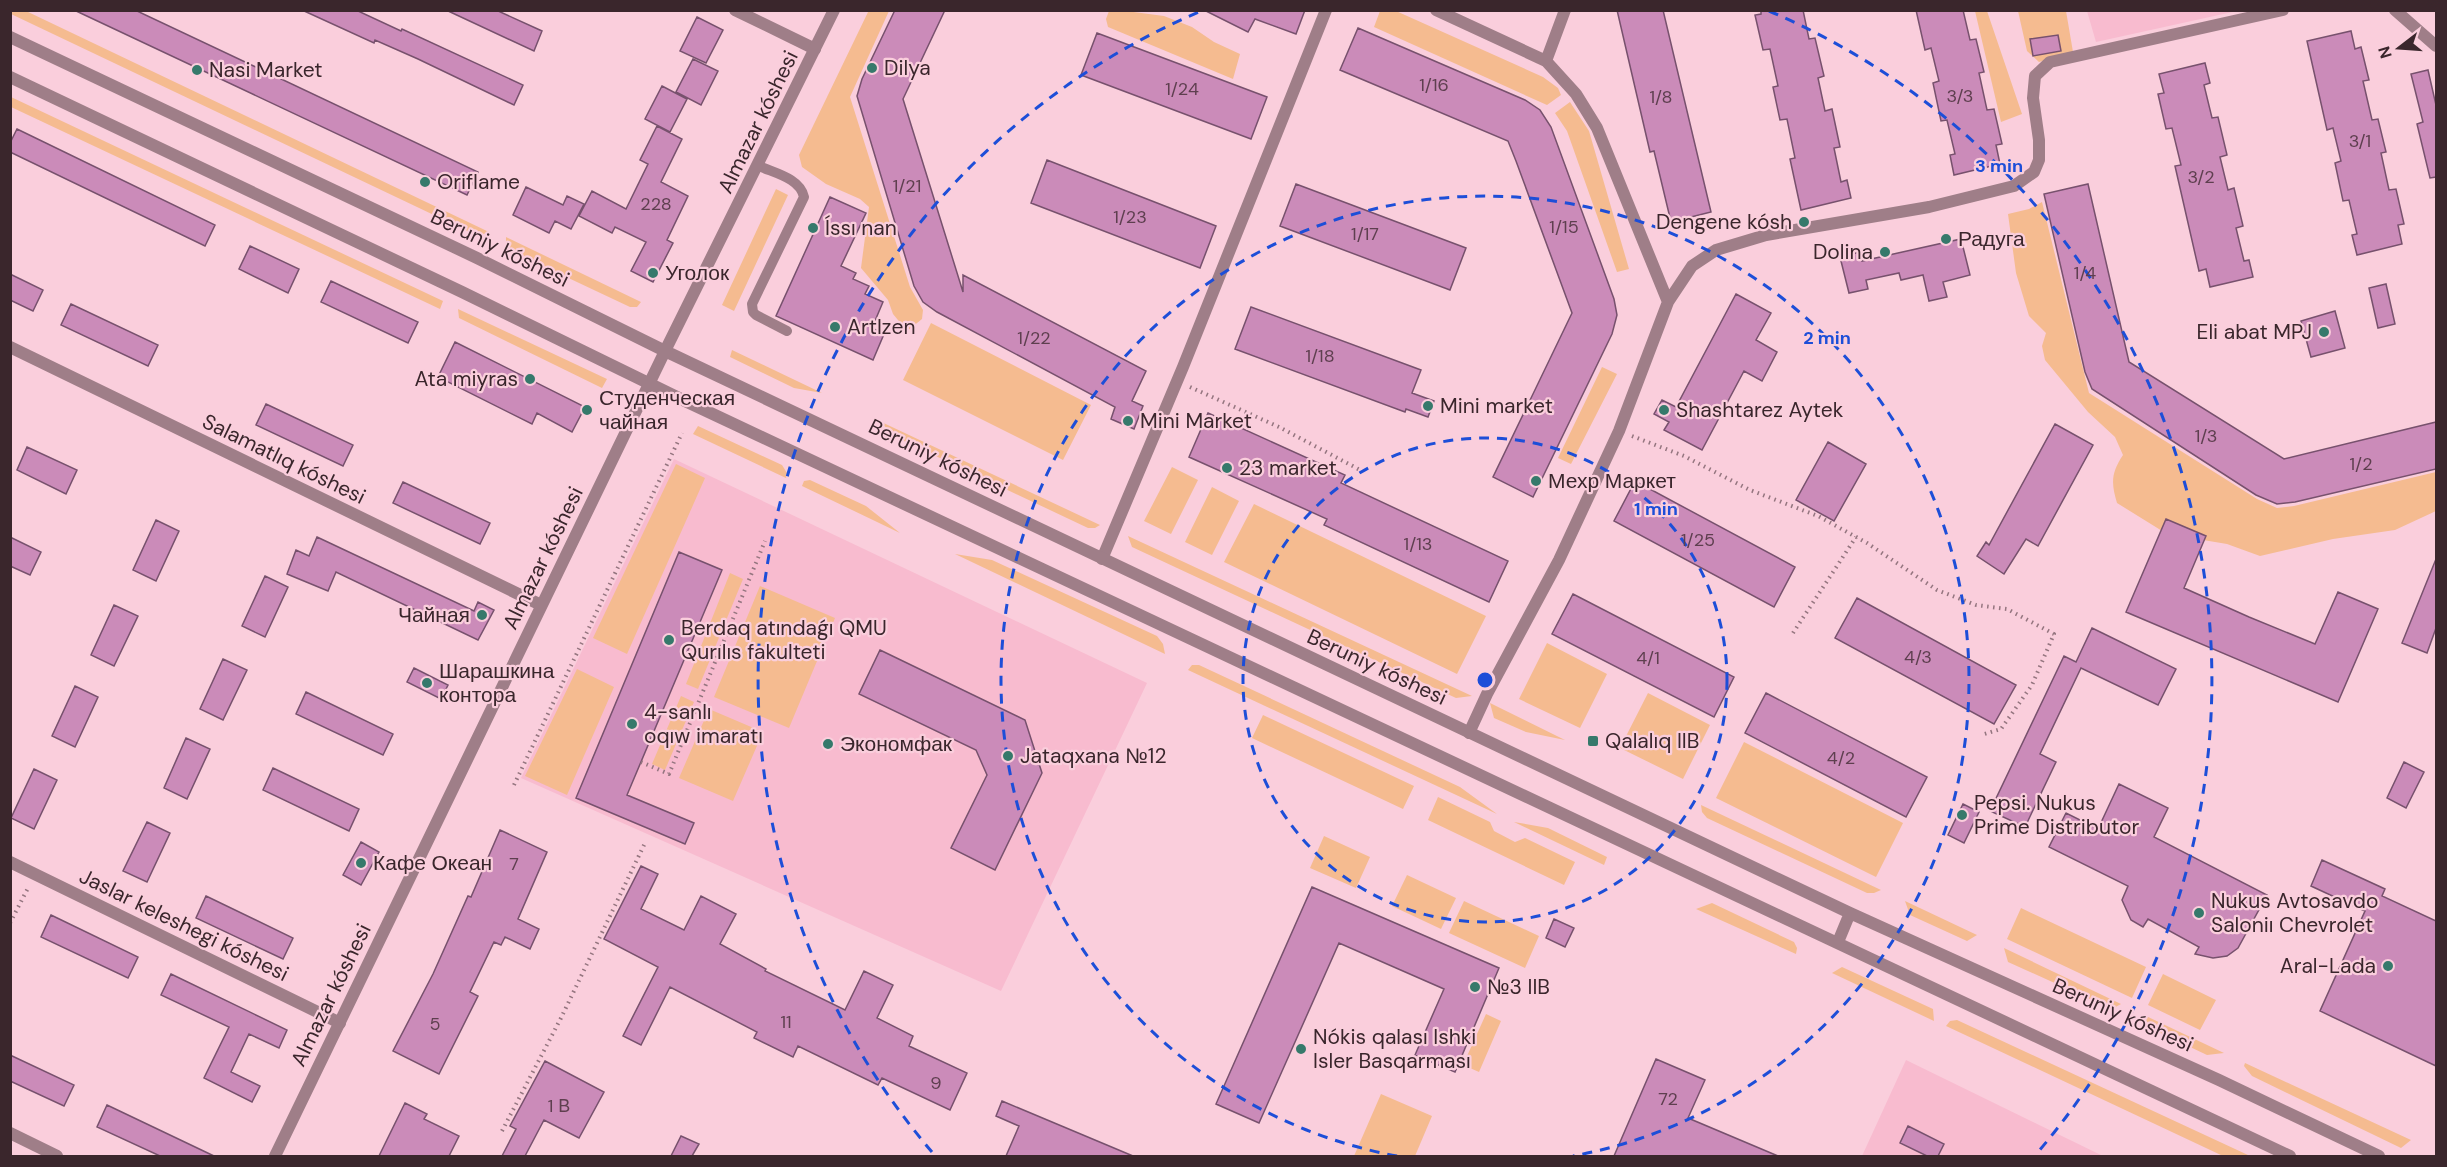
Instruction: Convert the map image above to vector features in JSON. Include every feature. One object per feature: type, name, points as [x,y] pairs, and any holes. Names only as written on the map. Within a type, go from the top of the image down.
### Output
[{"type":"street","points":[[735,10],[815,49]]},
{"type":"street","name":"Almazar kóshesi","points":[[275,1156],[541,605],[834,10]]},
{"type":"street","points":[[1102,559],[1177,381],[1326,10]]},
{"type":"street","points":[[1436,10],[1546,61],[1576,94],[1597,128],[1668,302]]},
{"type":"street","points":[[1546,61],[1565,10]]},
{"type":"street","points":[[1469,733],[1487,694],[1553,571],[1619,430],[1668,302],[1692,266],[1716,250],[1766,235],[1929,207],[2014,186],[2034,172],[2039,160],[2039,140],[2033,98],[2035,76],[2050,62],[2283,10]]},
{"type":"street","points":[[2395,10],[2436,46]]},
{"type":"street","name":"Beruniy kóshesi","points":[[10,37],[477,258],[665,351],[1850,913],[2219,1080],[2379,1156]]},
{"type":"street","points":[[10,77],[650,383],[2290,1156]]},
{"type":"street","name":"Salamatlıq kóshesi","points":[[10,347],[541,605]]},
{"type":"street","name":"Jaslar keleshegi kóshesi","points":[[10,862],[340,1023]]},
{"type":"street","points":[[1838,942],[1850,913]]},
{"type":"street","points":[[10,1133],[57,1156]]},
{"type":"lane","points":[[759,166],[795,182],[802,189],[804,197],[752,304],[756,315],[787,331]]},
{"type":"path","points":[[1177,381],[1279,427],[1362,471]]},
{"type":"path","points":[[1619,430],[1684,456],[1750,490],[1818,516],[1856,537],[1937,590],[1976,605],[2007,609],[2054,634],[2032,685],[2001,729],[1981,735]]},
{"type":"path","points":[[514,785],[682,433]]},
{"type":"path","points":[[1793,633],[1856,537]]},
{"type":"path","points":[[641,762],[669,774],[765,541]]},
{"type":"path","points":[[502,1131],[561,1018],[645,843]]},
{"type":"path","points":[[10,923],[35,874]]},
{"type":"shaded area","points":[[869,10],[889,11],[850,97],[910,287],[923,310],[922,319],[907,331],[893,314],[888,300],[861,268],[869,207],[860,199],[826,184],[802,167],[799,155]]},
{"type":"shaded area","points":[[2087,10],[2237,11],[2096,42]]},
{"type":"shaded area","points":[[10,11],[26,11],[489,232],[478,236],[11,14]]},
{"type":"shaded area","points":[[1109,11],[1164,16],[1192,27],[1214,42],[1240,54],[1233,79],[1108,27],[1106,19]]},
{"type":"shaded area","points":[[1380,11],[1396,11],[1543,77],[1558,88],[1561,95],[1547,105],[1374,27]]},
{"type":"shaded area","points":[[1975,11],[1987,11],[2022,114],[2001,122]]},
{"type":"shaded area","points":[[2018,11],[2066,11],[2073,52],[2039,62],[2027,51]]},
{"type":"shaded area","points":[[11,97],[443,301],[440,309],[11,107]]},
{"type":"shaded area","points":[[1570,102],[1589,131],[1629,269],[1617,272],[1567,131],[1555,113]]},
{"type":"shaded area","points":[[776,189],[788,195],[734,311],[722,305]]},
{"type":"shaded area","points":[[2042,202],[2089,393],[2257,499],[2277,508],[2294,506],[2436,472],[2436,511],[2395,530],[2333,539],[2260,556],[2227,544],[2167,534],[2117,503],[2113,478],[2123,455],[2115,437],[2088,412],[2045,360],[2042,346],[2046,333],[2029,316],[2016,273],[2008,214],[2029,209]]},
{"type":"shaded area","points":[[506,237],[641,302],[637,307],[630,307],[509,250]]},
{"type":"shaded area","points":[[458,309],[607,379],[602,388],[459,318]]},
{"type":"shaded area","points":[[931,323],[1091,405],[1063,460],[903,380]]},
{"type":"shaded area","points":[[732,350],[822,393],[794,388],[730,357]]},
{"type":"shaded area","points":[[1602,367],[1617,374],[1571,464],[1558,458]]},
{"type":"shaded area","points":[[875,419],[1100,525],[1088,528],[904,441]]},
{"type":"shaded area","points":[[698,426],[782,465],[787,473],[786,478],[693,434]]},
{"type":"shaded area","name":"Экономфак","points":[[674,459],[1147,683],[1001,991],[521,778]]},
{"type":"shaded area","points":[[676,464],[705,478],[627,654],[593,638]]},
{"type":"shaded area","points":[[1172,467],[1198,480],[1171,534],[1144,521]]},
{"type":"shaded area","points":[[810,480],[866,506],[900,533],[802,486],[804,481]]},
{"type":"shaded area","points":[[1212,487],[1239,501],[1212,555],[1185,542]]},
{"type":"shaded area","points":[[1254,504],[1486,616],[1457,674],[1224,562]]},
{"type":"shaded area","points":[[1128,536],[1472,696],[1456,698],[1132,547]]},
{"type":"shaded area","points":[[955,554],[992,560],[1157,636],[1163,644],[1165,654]]},
{"type":"shaded area","points":[[730,573],[743,579],[698,689],[686,684]]},
{"type":"shaded area","points":[[760,586],[835,618],[789,728],[714,697]]},
{"type":"shaded area","points":[[1547,643],[1607,674],[1580,728],[1519,699]]},
{"type":"shaded area","points":[[1192,665],[1199,665],[1460,787],[1497,814],[1188,670]]},
{"type":"shaded area","points":[[577,669],[614,687],[567,795],[525,776]]},
{"type":"shaded area","points":[[1648,693],[1710,725],[1683,779],[1620,748]]},
{"type":"shaded area","points":[[681,696],[694,702],[665,770],[652,764]]},
{"type":"shaded area","points":[[1490,703],[1565,740],[1526,732],[1494,718]]},
{"type":"shaded area","points":[[709,709],[763,732],[733,801],[679,778]]},
{"type":"shaded area","points":[[1263,715],[1414,786],[1403,809],[1252,738]]},
{"type":"shaded area","points":[[1744,742],[1903,823],[1876,877],[1716,798]]},
{"type":"shaded area","points":[[1438,797],[1490,822],[1494,831],[1515,842],[1525,838],[1575,862],[1564,885],[1428,820]]},
{"type":"shaded area","points":[[1701,805],[1881,890],[1867,893],[1707,818],[1702,812]]},
{"type":"shaded area","points":[[1514,822],[1548,828],[1607,857],[1604,865]]},
{"type":"shaded area","points":[[1324,836],[1370,857],[1356,888],[1310,868]]},
{"type":"shaded area","points":[[1407,875],[1456,898],[1441,929],[1392,906]]},
{"type":"shaded area","points":[[1464,901],[1539,936],[1525,968],[1449,933]]},
{"type":"shaded area","points":[[1905,901],[1977,935],[1967,941],[1910,915]]},
{"type":"shaded area","points":[[1712,903],[1794,942],[1797,948],[1796,954],[1696,909]]},
{"type":"shaded area","points":[[2021,908],[2146,967],[2132,998],[2007,939]]},
{"type":"shaded area","points":[[2004,948],[2121,1004],[2112,1009],[2008,962]]},
{"type":"shaded area","points":[[1842,967],[1933,1009],[1934,1021],[1832,973]]},
{"type":"shaded area","points":[[2163,974],[2216,1000],[2200,1030],[2148,1005]]},
{"type":"shaded area","points":[[1486,1014],[1501,1021],[1479,1072],[1463,1065]]},
{"type":"shaded area","points":[[2146,1016],[2224,1053],[2207,1055],[2152,1029],[2145,1022]]},
{"type":"shaded area","points":[[1957,1020],[2249,1156],[2223,1156],[1946,1026],[1950,1021]]},
{"type":"shaded area","points":[[1906,1060],[2103,1156],[1862,1156]]},
{"type":"shaded area","points":[[2245,1063],[2411,1140],[2401,1148],[2252,1076],[2244,1066]]},
{"type":"shaded area","points":[[1381,1094],[1432,1116],[1415,1156],[1354,1156]]},
{"type":"building","points":[[74,10],[135,10],[478,172],[467,195]]},
{"type":"building","points":[[302,10],[356,10],[523,85],[514,105],[418,59],[375,40],[374,43]]},
{"type":"building","points":[[446,10],[496,10],[542,31],[534,51]]},
{"type":"building","points":[[895,10],[945,10],[903,99],[963,292],[963,275],[1146,371],[1132,401],[1143,406],[1134,429],[1111,419],[1115,407],[937,312],[923,302],[914,286],[857,96],[862,79]]},
{"type":"building","points":[[1204,10],[1305,10],[1296,34],[1255,19],[1248,32]]},
{"type":"building","points":[[1617,10],[1663,10],[1711,212],[1671,222],[1654,151],[1650,152]]},
{"type":"building","points":[[1761,10],[1803,10],[1809,39],[1815,38],[1824,76],[1818,78],[1825,111],[1832,109],[1840,147],[1834,148],[1841,182],[1847,180],[1851,198],[1801,210],[1790,159],[1795,158],[1787,119],[1780,120],[1773,87],[1778,86],[1770,49],[1763,50],[1755,15],[1761,14]]},
{"type":"building","points":[[1916,10],[1963,10],[1970,40],[1976,39],[1984,72],[1979,73],[1987,110],[1994,109],[2002,144],[1996,145],[2000,164],[1954,175],[1950,155],[1955,154],[1947,120],[1941,121],[1933,83],[1939,81],[1931,48],[1925,50]]},
{"type":"building","points":[[697,17],[723,30],[706,63],[680,51]]},
{"type":"building","points":[[1358,28],[1525,100],[1540,110],[1551,127],[1614,299],[1617,315],[1612,334],[1533,497],[1493,477],[1572,313],[1516,161],[1508,141],[1340,70]]},
{"type":"building","points":[[2351,31],[2355,49],[2361,47],[2369,80],[2363,81],[2372,120],[2378,119],[2386,152],[2381,153],[2389,190],[2396,189],[2404,224],[2398,225],[2402,244],[2357,255],[2352,235],[2357,234],[2349,200],[2343,201],[2335,163],[2341,161],[2333,128],[2327,130],[2307,41]]},
{"type":"building","points":[[1097,33],[1267,97],[1251,139],[1081,75]]},
{"type":"building","points":[[2058,35],[2061,51],[2033,56],[2030,39]]},
{"type":"building","points":[[693,59],[718,71],[701,105],[676,92]]},
{"type":"building","points":[[2205,63],[2210,83],[2204,85],[2212,118],[2218,117],[2227,155],[2220,157],[2228,190],[2234,188],[2243,226],[2236,228],[2244,261],[2249,260],[2253,277],[2210,287],[2206,269],[2199,271],[2175,166],[2181,165],[2172,128],[2166,129],[2158,94],[2164,93],[2159,74]]},
{"type":"building","points":[[2428,70],[2436,105],[2436,177],[2430,178],[2417,124],[2423,122],[2411,74]]},
{"type":"building","points":[[662,86],[687,99],[670,132],[645,119]]},
{"type":"building","points":[[657,126],[682,139],[661,182],[688,196],[667,240],[673,243],[653,282],[631,271],[646,242],[615,227],[612,233],[579,216],[592,191],[626,209],[648,164],[640,160]]},
{"type":"building","points":[[17,129],[215,225],[205,246],[10,152],[10,143]]},
{"type":"building","points":[[1047,160],[1216,226],[1200,268],[1031,203]]},
{"type":"building","points":[[1296,184],[1466,248],[1450,290],[1280,226]]},
{"type":"building","points":[[2088,184],[2129,362],[2284,459],[2436,422],[2436,469],[2295,502],[2277,504],[2256,495],[2092,389],[2085,372],[2044,194]]},
{"type":"building","points":[[526,187],[563,205],[567,196],[584,204],[571,229],[555,221],[549,233],[513,215]]},
{"type":"building","points":[[830,197],[866,213],[841,266],[856,273],[853,279],[869,286],[865,294],[883,302],[872,328],[884,334],[873,360],[776,316]]},
{"type":"building","points":[[1961,239],[1970,275],[1943,282],[1947,297],[1929,301],[1923,275],[1901,280],[1899,273],[1866,280],[1868,289],[1849,293],[1840,257],[1860,252],[1862,261]]},
{"type":"building","points":[[250,246],[299,269],[288,293],[239,269]]},
{"type":"building","points":[[10,274],[43,290],[33,311],[10,300]]},
{"type":"building","points":[[331,281],[418,322],[408,343],[321,302]]},
{"type":"building","points":[[2386,284],[2395,324],[2378,328],[2369,288]]},
{"type":"building","points":[[1736,294],[1771,313],[1756,340],[1777,352],[1762,381],[1744,371],[1702,450],[1664,430],[1669,422],[1654,414],[1662,400],[1676,407]]},
{"type":"building","points":[[71,304],[158,345],[148,366],[61,325]]},
{"type":"building","points":[[1251,307],[1421,370],[1412,393],[1434,401],[1428,417],[1406,409],[1405,412],[1235,349]]},
{"type":"building","points":[[2335,311],[2345,348],[2311,357],[2301,321]]},
{"type":"building","points":[[455,342],[585,407],[572,432],[537,413],[532,424],[438,377]]},
{"type":"building","points":[[266,404],[353,445],[343,466],[256,425]]},
{"type":"building","points":[[1208,413],[1345,475],[1341,483],[1508,561],[1489,602],[1324,525],[1327,519],[1189,457]]},
{"type":"building","points":[[2055,424],[2093,445],[2038,546],[2026,539],[2004,574],[1977,556],[1986,542],[1989,545]]},
{"type":"building","points":[[1828,442],[1866,464],[1834,521],[1796,500]]},
{"type":"building","points":[[27,447],[77,470],[66,494],[17,470]]},
{"type":"building","points":[[1635,481],[1795,567],[1774,607],[1614,521]]},
{"type":"building","points":[[403,482],[490,523],[480,544],[393,503]]},
{"type":"building","points":[[2166,519],[2206,536],[2184,588],[2249,617],[2315,644],[2338,592],[2378,609],[2338,702],[2126,612]]},
{"type":"building","points":[[156,520],[179,531],[156,581],[133,570]]},
{"type":"building","points":[[10,537],[41,552],[30,575],[10,566]]},
{"type":"building","points":[[317,537],[474,611],[478,602],[494,610],[478,640],[336,572],[328,591],[287,574],[296,550],[309,556]]},
{"type":"building","name":"4-sanlı oqıw imaratı","points":[[679,552],[722,570],[627,795],[694,823],[685,844],[576,798]]},
{"type":"building","points":[[2436,559],[2436,628],[2427,653],[2402,643]]},
{"type":"building","points":[[265,576],[288,587],[265,637],[242,626]]},
{"type":"building","points":[[1573,594],[1734,677],[1714,717],[1552,634]]},
{"type":"building","points":[[1857,598],[2016,685],[1994,724],[1835,638]]},
{"type":"building","points":[[114,605],[138,616],[114,666],[91,655]]},
{"type":"building","points":[[2092,628],[2176,669],[2158,705],[2081,668],[2040,754],[2056,762],[2025,827],[1990,811],[2064,656],[2076,662]]},
{"type":"building","name":"Jataqxana №12","points":[[880,650],[1025,720],[1042,773],[995,870],[951,848],[987,775],[976,750],[859,694]]},
{"type":"building","points":[[223,659],[247,670],[223,720],[200,709]]},
{"type":"building","name":"Шарашкина контора","points":[[414,668],[448,685],[441,699],[407,682]]},
{"type":"building","points":[[75,686],[98,697],[75,747],[52,736]]},
{"type":"building","points":[[306,692],[393,734],[383,755],[296,714]]},
{"type":"building","points":[[1766,693],[1927,777],[1906,817],[1745,733]]},
{"type":"building","points":[[186,738],[210,749],[187,799],[164,788]]},
{"type":"building","points":[[2404,762],[2424,772],[2406,808],[2387,798]]},
{"type":"building","points":[[273,768],[359,809],[349,831],[263,790]]},
{"type":"building","points":[[34,769],[57,780],[34,829],[11,818]]},
{"type":"building","points":[[2119,784],[2168,808],[2154,837],[2267,895],[2238,948],[2227,956],[2213,958],[2195,954],[2199,947],[2148,919],[2143,927],[2131,920],[2122,900],[2128,886],[2049,847],[2066,813],[2098,829]]},
{"type":"building","points":[[1963,804],[1979,812],[1964,843],[1948,835]]},
{"type":"building","points":[[147,822],[170,833],[147,882],[123,871]]},
{"type":"building","points":[[500,830],[547,852],[518,919],[539,929],[530,949],[505,937],[501,945],[494,942],[470,992],[478,996],[439,1074],[393,1051],[433,974],[468,896],[471,897]]},
{"type":"building","name":"Кафе Океан","points":[[361,842],[379,852],[361,885],[343,875]]},
{"type":"building","name":"Aral-Lada","points":[[2322,860],[2385,889],[2382,896],[2436,921],[2436,1066],[2320,1011],[2365,911],[2311,886]]},
{"type":"building","points":[[641,866],[658,874],[641,909],[684,930],[701,896],[736,914],[720,944],[766,969],[765,971],[845,1010],[864,971],[893,985],[877,1018],[913,1036],[909,1046],[967,1073],[950,1110],[882,1078],[878,1085],[798,1046],[793,1057],[754,1038],[757,1032],[670,987],[641,1045],[623,1036],[658,967],[604,939]]},
{"type":"building","points":[[1312,887],[1499,968],[1455,1072],[1415,1055],[1444,989],[1339,943],[1259,1123],[1216,1104]]},
{"type":"building","points":[[206,896],[293,938],[283,959],[196,918]]},
{"type":"building","points":[[51,915],[138,957],[128,978],[41,937]]},
{"type":"building","points":[[1554,919],[1574,928],[1565,947],[1546,938]]},
{"type":"building","points":[[171,974],[287,1030],[279,1048],[249,1034],[231,1072],[260,1086],[252,1102],[204,1078],[229,1027],[161,995]]},
{"type":"building","points":[[10,1055],[74,1085],[64,1106],[10,1081]]},
{"type":"building","points":[[1656,1059],[1705,1080],[1688,1118],[1778,1156],[1614,1156]]},
{"type":"building","points":[[545,1061],[604,1092],[579,1138],[544,1120],[525,1156],[502,1156],[516,1129],[510,1126]]},
{"type":"building","points":[[1002,1101],[1133,1156],[1006,1156],[1019,1126],[996,1116]]},
{"type":"building","points":[[405,1103],[427,1114],[424,1119],[459,1136],[449,1156],[379,1156]]},
{"type":"building","points":[[107,1105],[214,1156],[160,1156],[97,1127]]},
{"type":"building","points":[[1908,1126],[1944,1144],[1938,1156],[1927,1156],[1900,1143]]},
{"type":"building","points":[[681,1136],[699,1144],[692,1156],[671,1156]]},
{"type":"place","name":"Dilya","points":[[872,68]]},
{"type":"place","name":"Nasi Market","points":[[197,70]]},
{"type":"place","name":"Oriflame","points":[[425,182]]},
{"type":"place","name":"Dengene kósh","points":[[1804,222]]},
{"type":"place","name":"Íssı nan","points":[[813,228]]},
{"type":"place","name":"Радуга","points":[[1946,239]]},
{"type":"place","name":"Dolina","points":[[1885,252]]},
{"type":"place","name":"Уголок","points":[[653,273]]},
{"type":"place","name":"ArtIzen","points":[[835,327]]},
{"type":"place","name":"Eli abat MPJ","points":[[2324,332]]},
{"type":"place","name":"Ata miyras","points":[[530,379]]},
{"type":"place","name":"Mini market","points":[[1428,406]]},
{"type":"place","name":"Студенческая чайная","points":[[587,410]]},
{"type":"place","name":"Shashtarez Aytek","points":[[1664,410]]},
{"type":"place","name":"Mini Market","points":[[1128,421]]},
{"type":"place","name":"23 market","points":[[1227,468]]},
{"type":"place","name":"Мехр Маркет","points":[[1536,481]]},
{"type":"place","name":"Чайная","points":[[482,615]]},
{"type":"place","name":"Berdaq atındaǵı QMU Qurılıs fakulteti","points":[[669,640]]},
{"type":"place","name":"Шарашкина контора","points":[[427,683]]},
{"type":"place","name":"4-sanlı oqıw imaratı","points":[[632,724]]},
{"type":"place","name":"Qalalıq IIB","points":[[1593,741]]},
{"type":"place","name":"Экономфак","points":[[828,744]]},
{"type":"place","name":"Jataqxana №12","points":[[1008,756]]},
{"type":"place","name":"Pepsi. Nukus Prime Distributor","points":[[1962,815]]},
{"type":"place","name":"Кафе Океан","points":[[361,863]]},
{"type":"place","name":"Nukus Avtosavdo Saloniı Chevrolet","points":[[2199,913]]},
{"type":"place","name":"Aral-Lada","points":[[2388,966]]},
{"type":"place","name":"№3 IIB","points":[[1475,987]]},
{"type":"place","name":"Nókis qalası Ishki Isler Basqarması","points":[[1301,1049]]}]
